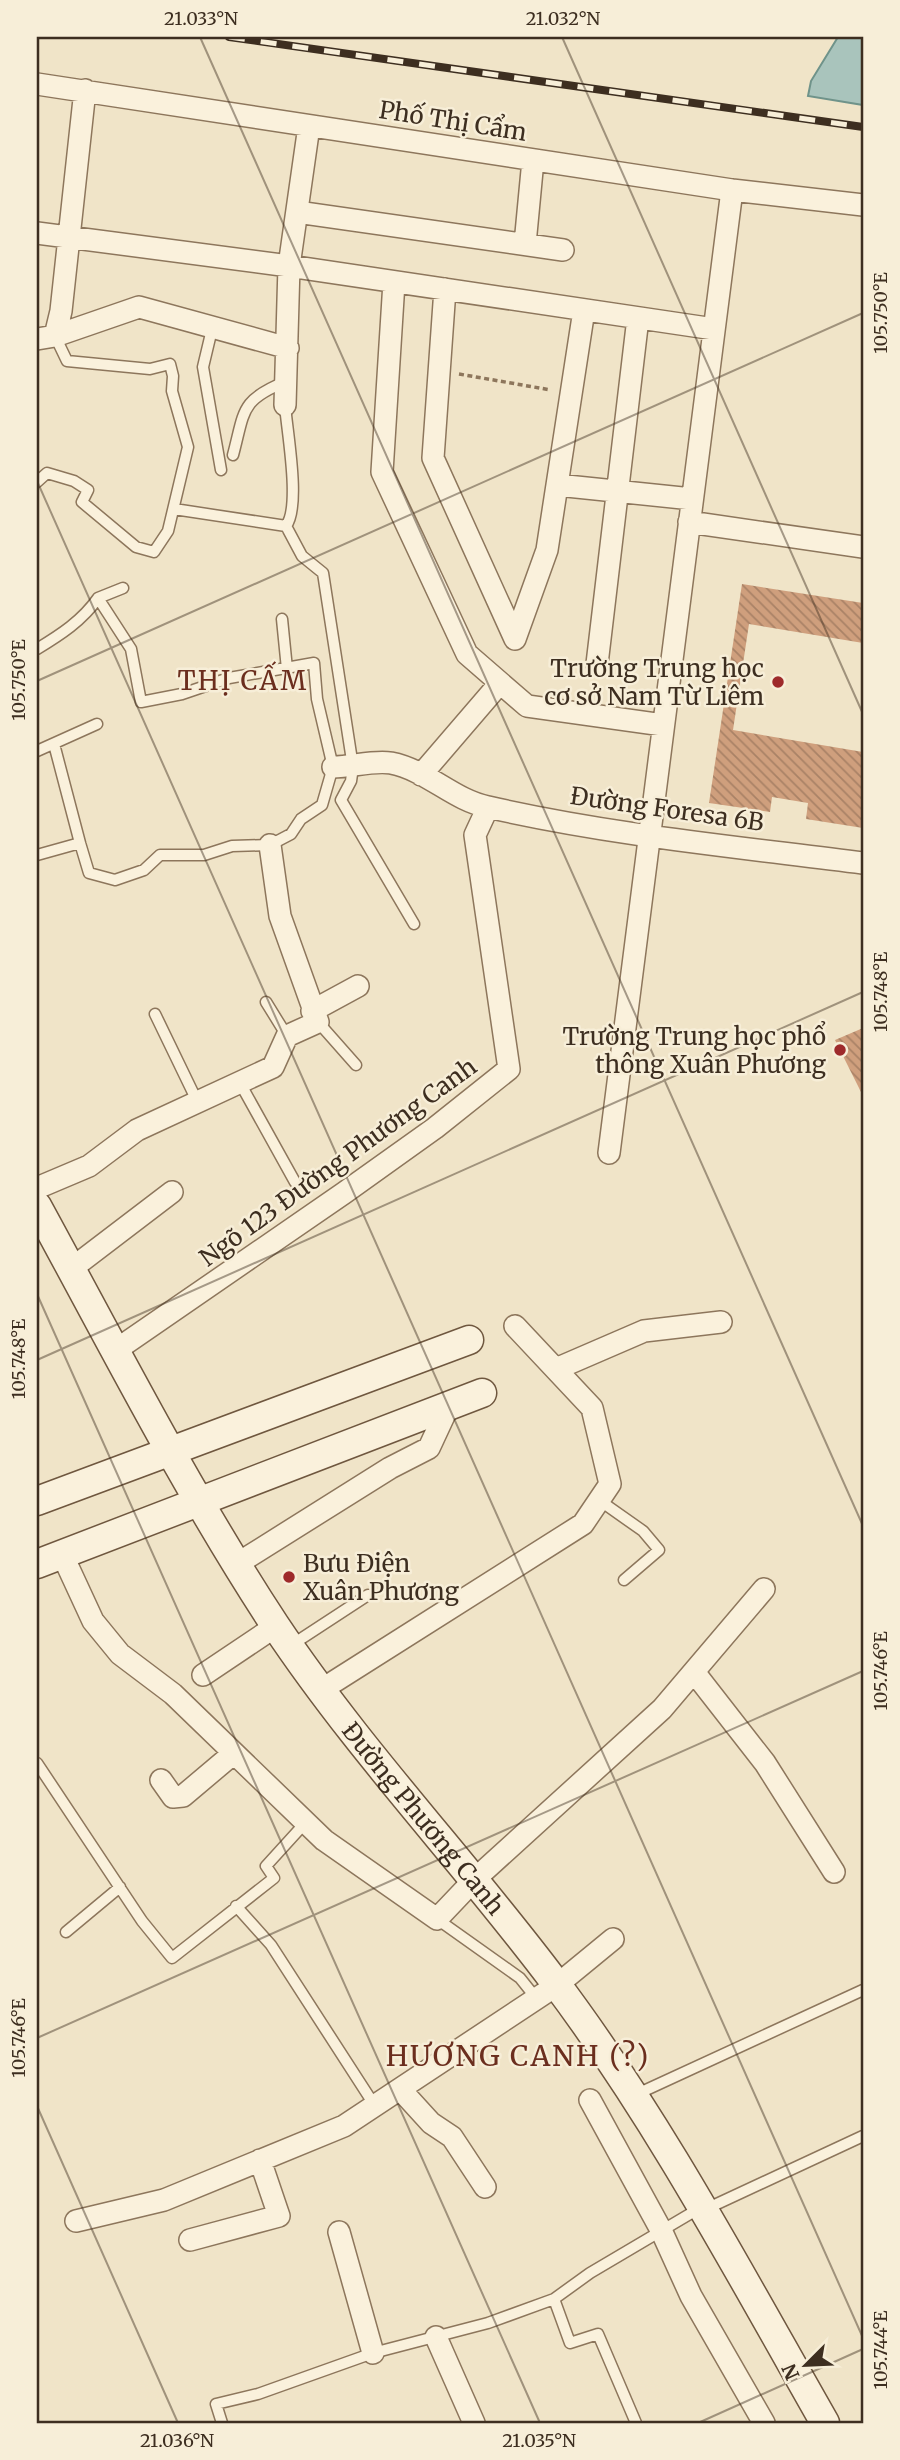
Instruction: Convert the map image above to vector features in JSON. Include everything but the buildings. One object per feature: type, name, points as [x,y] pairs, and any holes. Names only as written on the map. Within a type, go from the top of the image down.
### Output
[{"type":"street","name":"Phố Thị Cẩm","points":[[37,84],[732,190],[863,205]]},
{"type":"street","points":[[46,337],[61,311],[85,90]]},
{"type":"street","points":[[285,405],[289,266],[309,126]]},
{"type":"street","points":[[525,244],[533,160]]},
{"type":"street","points":[[609,1153],[732,190]]},
{"type":"street","points":[[297,212],[564,250]]},
{"type":"street","points":[[37,233],[289,266],[714,330]]},
{"type":"street","points":[[394,282],[382,472],[467,654],[527,706],[663,725]]},
{"type":"street","points":[[445,289],[433,458],[514,639],[547,550],[584,310]]},
{"type":"street","points":[[46,337],[139,307],[213,325],[288,348]]},
{"type":"street","points":[[597,664],[638,318]]},
{"type":"street","points":[[557,485],[692,499]]},
{"type":"street","points":[[689,522],[863,547]]},
{"type":"street","points":[[421,775],[500,683]]},
{"type":"street","name":"Đường Foresa 6B","points":[[343,767],[390,763],[421,775],[463,801],[488,807],[649,835],[863,863]]},
{"type":"street","name":"Ngõ 123 Đường Phương Canh","points":[[116,1350],[435,1128],[509,1069],[475,835],[488,807]]},
{"type":"street","points":[[270,845],[280,916],[315,1017]]},
{"type":"street","points":[[37,1188],[89,1166],[137,1130],[273,1067],[287,1036],[358,986]]},
{"type":"street","points":[[71,1269],[172,1192]]},
{"type":"street","name":"Đường Phương Canh","points":[[37,1206],[170,1449],[237,1564],[283,1636],[321,1690],[475,1880],[546,1991],[632,2096],[702,2209],[825,2423]]},
{"type":"street","points":[[556,1370],[644,1331],[721,1322]]},
{"type":"street","points":[[321,1690],[583,1524],[610,1484],[592,1408],[515,1326]]},
{"type":"street","points":[[37,1501],[170,1449],[469,1340]]},
{"type":"street","points":[[482,1393],[50,1560],[101,1634],[135,1667],[173,1694],[324,1840],[437,1919],[475,1880],[662,1709],[764,1589]]},
{"type":"street","points":[[237,1564],[390,1468],[429,1448],[449,1405]]},
{"type":"street","points":[[203,1675],[283,1636]]},
{"type":"street","points":[[694,1672],[765,1763],[834,1872]]},
{"type":"street","points":[[161,1780],[173,1797],[183,1796],[234,1753]]},
{"type":"street","points":[[76,2221],[164,2200],[344,2126],[546,1991],[613,1939]]},
{"type":"street","points":[[400,2089],[431,2123],[452,2137],[485,2187]]},
{"type":"street","points":[[590,2100],[661,2230],[691,2296],[764,2423]]},
{"type":"street","points":[[190,2241],[279,2216],[260,2160]]},
{"type":"street","points":[[339,2232],[373,2353]]},
{"type":"street","points":[[436,2337],[474,2423]]},
{"type":"lane","points":[[213,325],[203,367],[221,470]]},
{"type":"lane","points":[[37,482],[47,473],[74,481],[88,490],[82,502],[136,547],[154,552],[168,531],[188,447],[172,391],[170,364],[150,369],[67,361],[46,337]]},
{"type":"lane","points":[[233,455],[246,409],[258,393],[287,381]]},
{"type":"lane","points":[[285,405],[293,495],[292,519],[286,526]]},
{"type":"lane","points":[[174,509],[286,526]]},
{"type":"lane","points":[[54,744],[89,873],[115,880],[144,870],[160,855],[204,855],[232,846],[270,845],[291,834],[301,820],[322,805],[343,767],[323,573],[302,556],[286,526]]},
{"type":"lane","points":[[37,649],[64,633],[90,610],[98,598],[123,588]]},
{"type":"lane","points":[[98,598],[131,649],[141,702],[181,694],[229,678],[314,663],[317,699],[351,781],[341,800],[414,924]]},
{"type":"lane","points":[[282,619],[287,669]]},
{"type":"lane","points":[[37,751],[97,724]]},
{"type":"lane","points":[[322,805],[343,805]]},
{"type":"lane","points":[[37,855],[80,843]]},
{"type":"lane","points":[[267,1002],[287,1036]]},
{"type":"lane","points":[[155,1014],[198,1102]]},
{"type":"lane","points":[[315,1017],[356,1065]]},
{"type":"lane","points":[[240,1083],[295,1182]]},
{"type":"lane","points":[[599,1500],[643,1531],[659,1550],[624,1580]]},
{"type":"lane","points":[[283,1636],[368,1595]]},
{"type":"lane","points":[[37,1763],[120,1887],[172,1958],[274,1878],[266,1866],[306,1822]]},
{"type":"lane","points":[[65,1932],[120,1887]]},
{"type":"lane","points":[[236,1906],[271,1945],[374,2106]]},
{"type":"lane","points":[[437,1919],[520,1978],[546,1991]]},
{"type":"lane","points":[[632,2096],[863,1990]]},
{"type":"lane","points":[[222,2423],[216,2404],[258,2394],[373,2353],[436,2337],[554,2299],[590,2273],[661,2230],[863,2136]]},
{"type":"lane","points":[[554,2299],[570,2343],[598,2334],[636,2423]]},
{"type":"path","points":[[439,371],[571,393]]},
{"type":"water","points":[[838,37],[863,37],[863,105],[808,96],[811,81]]},
{"type":"railway","points":[[229,37],[863,127]]},
{"type":"place","name":"Trường Trung học cơ sở Nam Từ Liêm","points":[[778,682]]},
{"type":"place","name":"Trường Trung học phổ thông Xuân Phương","points":[[840,1050]]},
{"type":"place","name":"Bưu Điện Xuân Phương","points":[[289,1577]]},
{"type":"district","name":"THỊ CẤM","points":[[243,680]]},
{"type":"district","name":"HƯƠNG CANH (?)","points":[[518,2056]]}]
